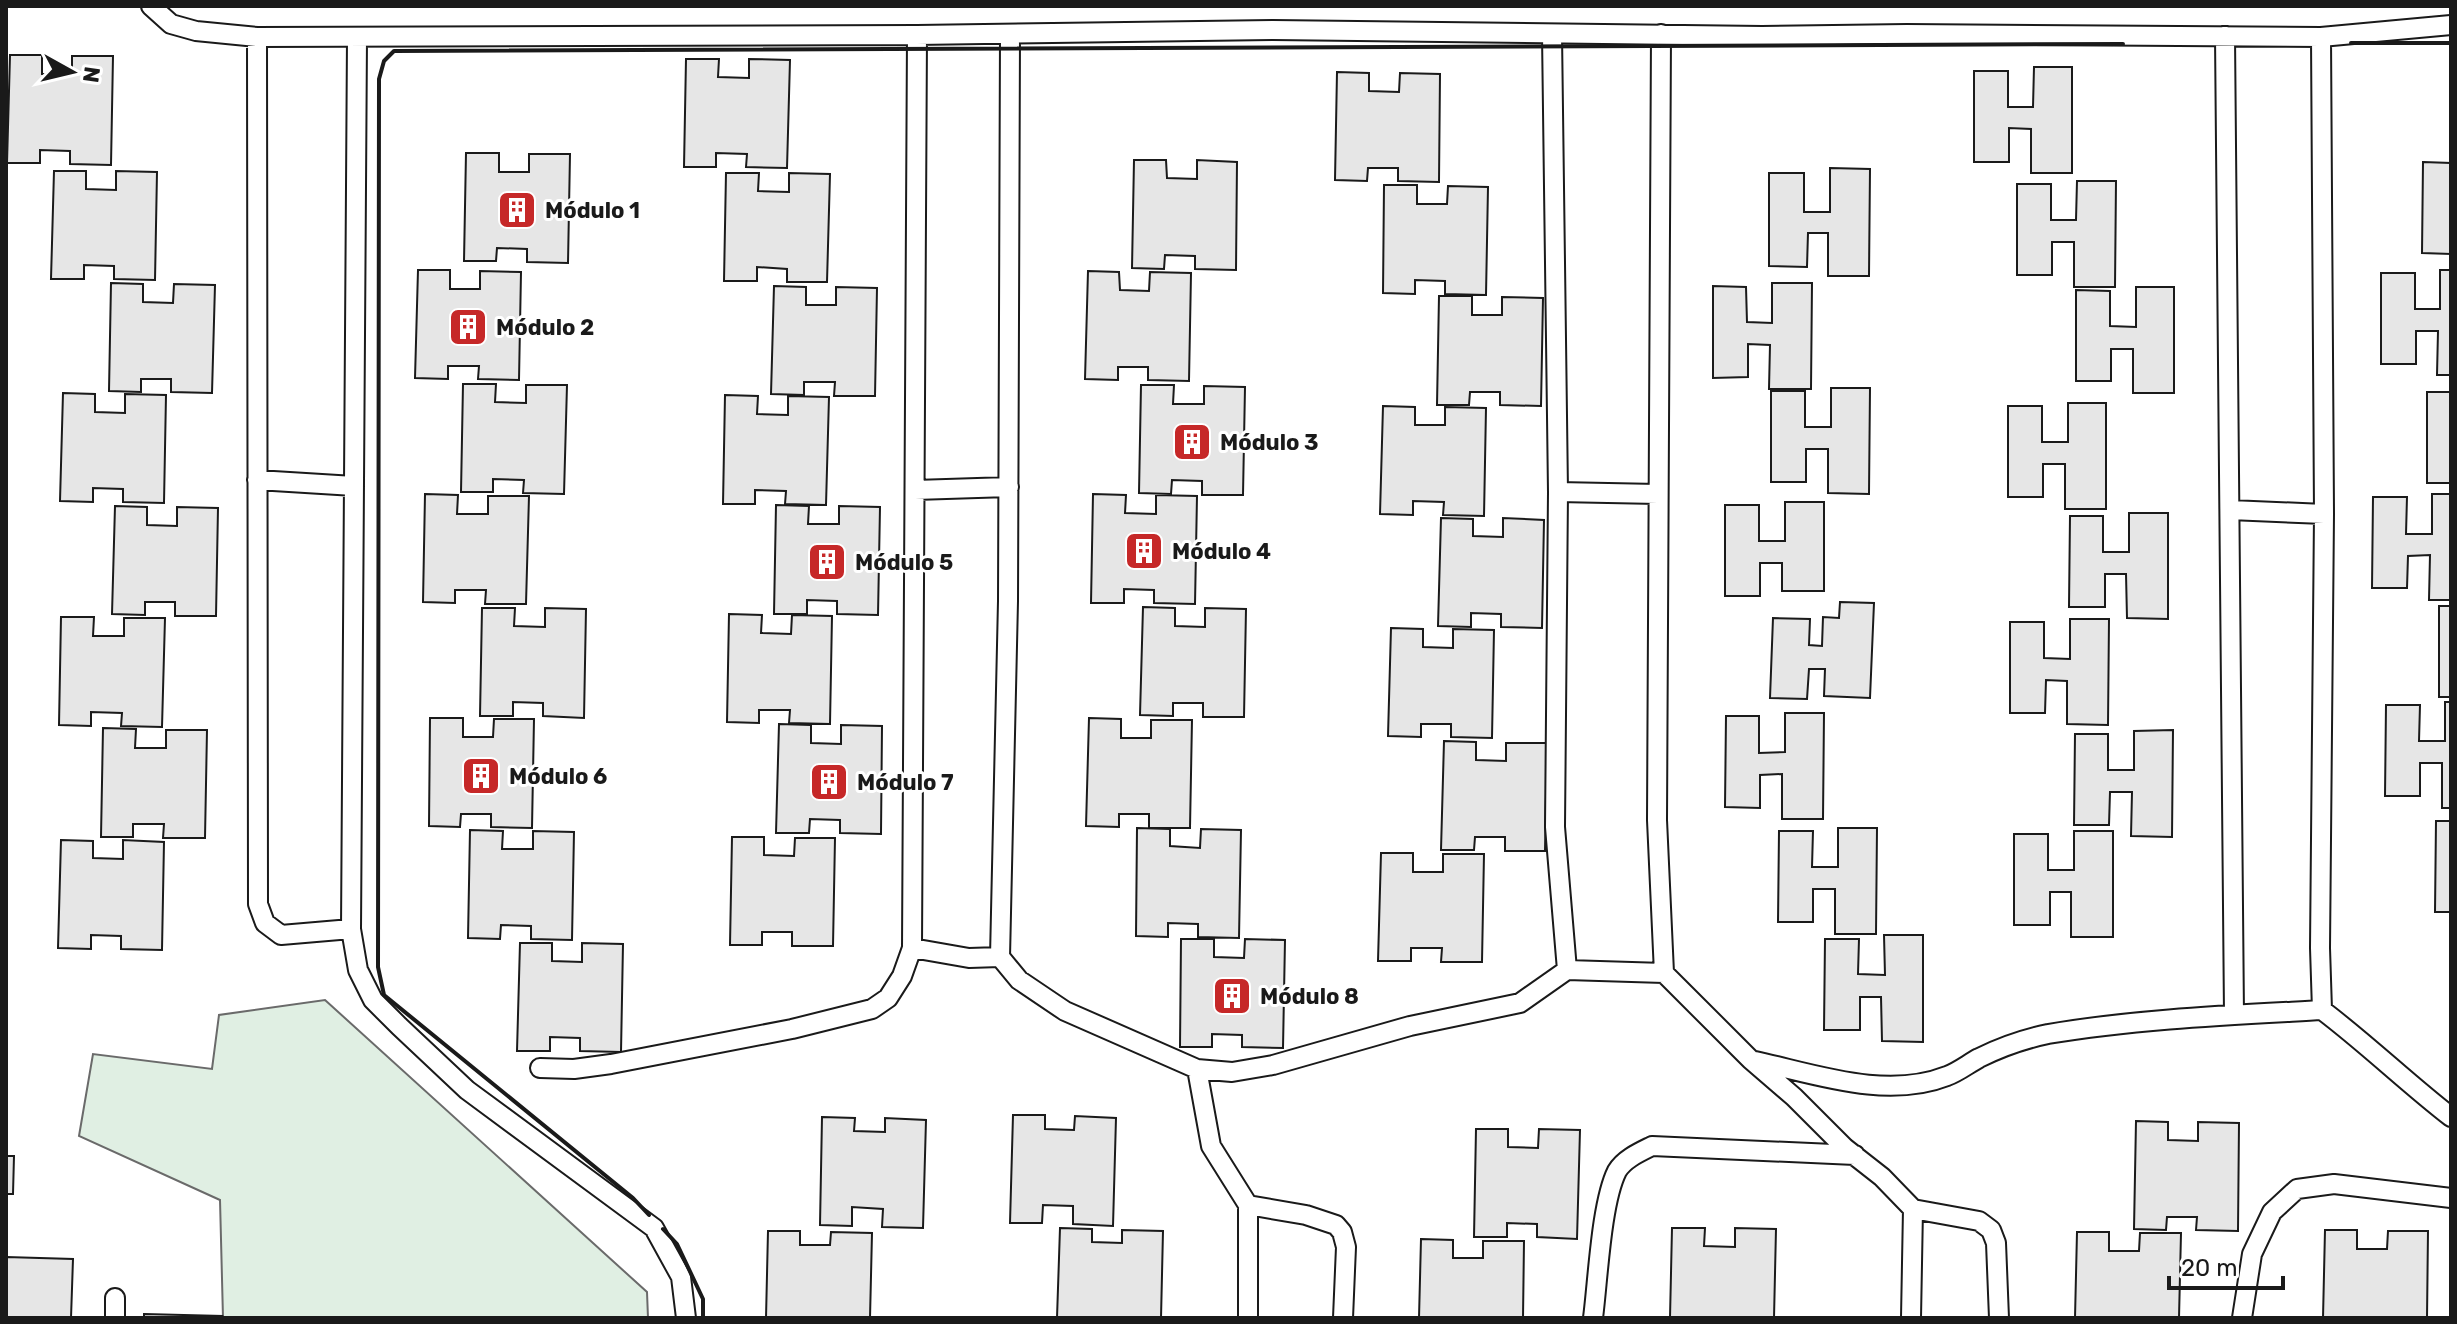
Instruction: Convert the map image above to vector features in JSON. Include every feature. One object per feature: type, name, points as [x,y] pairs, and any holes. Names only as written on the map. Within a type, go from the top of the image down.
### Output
[{"type":"lane","points":[[151,6],[171,24],[196,31],[257,37],[357,38],[1273,30],[2321,37],[2451,25]]},
{"type":"lane","points":[[1010,34],[1009,487],[1000,957],[1019,980],[1065,1011],[1197,1069],[1232,1072],[1273,1065],[1372,1036],[1520,1003],[1567,970],[1664,973]]},
{"type":"lane","points":[[1552,34],[1558,492],[1555,827],[1567,970]]},
{"type":"lane","points":[[1661,34],[1657,820],[1664,973],[1751,1060],[1882,1177],[1913,1209],[1979,1221],[1991,1230],[1996,1243],[1999,1318]]},
{"type":"lane","points":[[540,1068],[574,1069],[611,1064],[792,1029],[872,1009],[888,998],[902,976],[912,948],[917,35]]},
{"type":"lane","points":[[2225,36],[2234,1015]]},
{"type":"lane","points":[[257,37],[258,904],[265,923],[281,935],[351,929]]},
{"type":"lane","points":[[2321,37],[2324,514],[2322,1010]]},
{"type":"lane","points":[[357,38],[351,929],[358,970],[373,1000],[467,1090],[654,1228],[681,1277],[686,1318]]},
{"type":"lane","points":[[257,480],[354,486]]},
{"type":"lane","points":[[915,490],[1009,487]]},
{"type":"lane","points":[[1558,492],[1658,494]]},
{"type":"lane","points":[[2230,510],[2324,514]]},
{"type":"lane","points":[[912,948],[969,958],[1000,957]]},
{"type":"lane","points":[[1751,1060],[1871,1085],[1920,1084],[1948,1076],[1993,1051],[2034,1037],[2066,1031],[2322,1010],[2451,1117]]},
{"type":"lane","points":[[1197,1069],[1211,1146],[1248,1205],[1248,1318]]},
{"type":"lane","points":[[1593,1318],[1608,1198],[1618,1168],[1631,1157],[1652,1146],[1855,1155]]},
{"type":"lane","points":[[2242,1318],[2252,1254],[2272,1212],[2297,1189],[2334,1184],[2451,1198]]},
{"type":"lane","points":[[1248,1205],[1306,1215],[1336,1225],[1342,1232],[1346,1247],[1343,1318]]},
{"type":"lane","points":[[1911,1318],[1913,1209]]},
{"type":"lane","points":[[115,1298],[115,1318]]},
{"type":"green space","points":[[325,1000],[647,1292],[648,1318],[223,1318],[220,1200],[79,1136],[93,1054],[212,1069],[219,1015]]},
{"type":"building","points":[[10,55],[42,55],[42,74],[72,74],[72,56],[113,56],[111,165],[70,164],[70,151],[40,150],[40,163],[7,163]]},
{"type":"building","name":"Módulo 1","points":[[686,59],[719,59],[718,77],[749,78],[749,59],[790,60],[787,168],[746,167],[747,154],[716,153],[716,167],[684,167]]},
{"type":"building","points":[[2034,67],[2072,67],[2072,173],[2031,173],[2031,129],[2009,128],[2009,162],[1974,162],[1974,71],[2008,71],[2008,107],[2033,107]]},
{"type":"building","points":[[1337,72],[1369,73],[1369,91],[1399,92],[1400,73],[1440,74],[1439,182],[1398,181],[1398,168],[1368,168],[1367,181],[1335,180]]},
{"type":"building","name":"Módulo 1","points":[[466,153],[499,153],[499,172],[529,172],[529,154],[570,154],[568,263],[527,262],[527,249],[497,248],[496,261],[464,261]]},
{"type":"building","points":[[1134,160],[1166,160],[1167,178],[1197,179],[1197,160],[1237,162],[1236,270],[1195,269],[1195,256],[1165,255],[1164,269],[1132,268]]},
{"type":"building","points":[[2423,162],[2451,163],[2451,254],[2422,253]]},
{"type":"building","points":[[1830,168],[1870,169],[1869,276],[1828,276],[1828,233],[1808,233],[1807,267],[1769,266],[1769,173],[1804,173],[1804,212],[1830,212]]},
{"type":"building","points":[[54,171],[86,171],[86,189],[116,190],[116,171],[157,172],[155,280],[114,279],[114,266],[84,265],[84,279],[51,279]]},
{"type":"building","points":[[726,173],[759,173],[758,191],[789,192],[789,173],[830,174],[827,282],[787,282],[787,269],[757,267],[757,281],[724,281]]},
{"type":"building","points":[[2077,181],[2116,181],[2115,287],[2074,287],[2074,242],[2052,242],[2052,275],[2017,275],[2017,184],[2051,184],[2051,220],[2076,220]]},
{"type":"building","points":[[1384,185],[1417,185],[1417,204],[1447,204],[1448,186],[1488,187],[1486,295],[1445,294],[1445,281],[1415,280],[1415,294],[1383,293]]},
{"type":"building","name":"Módulo 2","points":[[418,270],[450,270],[450,289],[480,289],[480,271],[521,272],[519,380],[478,379],[479,366],[448,366],[448,379],[415,378]]},
{"type":"building","points":[[2440,270],[2451,270],[2451,375],[2437,375],[2438,331],[2416,331],[2416,364],[2381,364],[2381,273],[2415,273],[2415,309],[2440,309]]},
{"type":"building","points":[[1088,271],[1119,272],[1120,290],[1149,291],[1150,272],[1191,273],[1189,381],[1148,380],[1148,367],[1118,367],[1118,380],[1085,379]]},
{"type":"building","points":[[111,283],[143,284],[143,302],[173,303],[174,284],[215,285],[212,393],[171,392],[171,379],[141,379],[141,392],[109,391]]},
{"type":"building","points":[[1772,283],[1812,283],[1811,389],[1769,389],[1770,345],[1748,344],[1748,377],[1713,378],[1713,286],[1746,287],[1747,322],[1772,323]]},
{"type":"building","points":[[774,286],[806,287],[806,305],[836,305],[836,287],[877,288],[875,396],[834,396],[835,382],[804,382],[804,395],[771,394]]},
{"type":"building","points":[[2136,287],[2174,287],[2174,393],[2133,393],[2133,349],[2111,349],[2111,381],[2076,381],[2076,290],[2110,291],[2110,326],[2136,327]]},
{"type":"building","points":[[1439,296],[1472,296],[1472,315],[1502,315],[1502,297],[1543,298],[1541,406],[1500,405],[1500,392],[1470,392],[1469,405],[1437,405]]},
{"type":"building","points":[[463,384],[496,384],[495,402],[526,403],[526,385],[567,385],[564,494],[523,493],[524,480],[493,479],[493,492],[461,492]]},
{"type":"building","name":"Módulo 3","points":[[1141,385],[1174,385],[1173,404],[1204,404],[1204,386],[1245,387],[1243,495],[1202,495],[1202,481],[1172,480],[1171,494],[1139,493]]},
{"type":"building","points":[[1831,388],[1870,388],[1869,494],[1828,493],[1828,449],[1806,449],[1806,482],[1771,482],[1771,391],[1805,391],[1805,427],[1831,427]]},
{"type":"building","points":[[2427,392],[2451,392],[2451,483],[2427,483]]},
{"type":"building","points":[[63,393],[95,394],[95,412],[125,413],[125,394],[166,395],[164,503],[123,502],[123,489],[93,488],[93,502],[60,501]]},
{"type":"building","points":[[725,395],[758,396],[757,414],[788,415],[788,396],[829,397],[826,505],[785,504],[786,491],[755,490],[755,504],[723,504]]},
{"type":"building","points":[[2068,403],[2106,403],[2106,509],[2065,509],[2065,464],[2043,464],[2043,497],[2008,497],[2008,406],[2042,406],[2042,442],[2068,442]]},
{"type":"building","points":[[1383,406],[1415,407],[1415,425],[1445,425],[1445,407],[1486,408],[1484,516],[1443,515],[1444,502],[1413,501],[1413,515],[1380,514]]},
{"type":"building","points":[[425,494],[458,495],[457,514],[488,514],[488,496],[529,496],[526,604],[485,604],[486,590],[455,590],[455,603],[423,602]]},
{"type":"building","name":"Módulo 4","points":[[1093,494],[1126,495],[1125,513],[1156,514],[1156,495],[1197,496],[1195,604],[1154,603],[1154,590],[1124,589],[1124,603],[1091,603]]},
{"type":"building","points":[[2432,494],[2451,494],[2451,600],[2429,600],[2430,555],[2408,556],[2407,588],[2372,588],[2373,497],[2407,497],[2406,534],[2432,534]]},
{"type":"building","points":[[1785,502],[1824,502],[1824,591],[1782,591],[1782,563],[1760,563],[1760,596],[1725,596],[1725,505],[1759,505],[1759,541],[1785,541]]},
{"type":"building","name":"Módulo 5","points":[[776,505],[809,506],[808,524],[839,524],[839,506],[880,507],[878,615],[837,614],[837,601],[807,600],[807,614],[774,614]]},
{"type":"building","points":[[115,506],[147,507],[147,525],[177,526],[177,507],[218,508],[216,616],[175,616],[175,602],[145,602],[145,615],[112,614]]},
{"type":"building","points":[[2129,513],[2168,513],[2168,619],[2127,618],[2126,574],[2105,574],[2105,607],[2069,607],[2070,516],[2103,516],[2103,552],[2129,552]]},
{"type":"building","points":[[1441,518],[1473,519],[1473,536],[1503,537],[1503,518],[1544,520],[1542,628],[1501,627],[1501,614],[1471,613],[1471,627],[1438,626]]},
{"type":"building","points":[[1840,602],[1874,603],[1870,698],[1824,696],[1825,669],[1809,669],[1807,699],[1770,698],[1773,618],[1810,619],[1809,645],[1822,646],[1823,617],[1839,618]]},
{"type":"building","points":[[2439,606],[2451,606],[2451,697],[2439,697]]},
{"type":"building","points":[[1143,607],[1175,608],[1175,626],[1205,627],[1205,608],[1246,609],[1244,717],[1203,717],[1203,703],[1173,703],[1173,716],[1140,715]]},
{"type":"building","points":[[482,608],[515,608],[514,626],[545,627],[545,608],[586,609],[584,718],[543,716],[543,703],[513,702],[513,716],[480,716]]},
{"type":"building","points":[[729,614],[762,615],[761,633],[791,634],[792,615],[832,616],[830,724],[789,723],[790,710],[759,710],[759,723],[727,722]]},
{"type":"building","points":[[61,617],[94,617],[93,636],[124,636],[124,618],[165,618],[162,727],[121,726],[122,713],[91,712],[91,726],[59,725]]},
{"type":"building","points":[[2070,619],[2109,619],[2108,725],[2067,724],[2067,681],[2046,680],[2045,713],[2010,713],[2010,622],[2044,622],[2044,658],[2070,659]]},
{"type":"building","points":[[1391,628],[1423,629],[1423,647],[1453,648],[1453,629],[1494,630],[1492,738],[1451,737],[1451,724],[1421,724],[1421,737],[1388,736]]},
{"type":"building","points":[[2445,702],[2451,702],[2451,808],[2442,808],[2442,763],[2420,763],[2420,796],[2385,796],[2386,705],[2420,705],[2419,741],[2445,741]]},
{"type":"building","points":[[1785,713],[1824,713],[1823,819],[1782,819],[1782,774],[1760,775],[1760,808],[1725,807],[1726,716],[1759,716],[1759,753],[1785,752]]},
{"type":"building","name":"Módulo 6","points":[[430,718],[463,718],[463,737],[493,737],[494,719],[534,719],[532,828],[491,827],[491,814],[461,814],[460,827],[429,826]]},
{"type":"building","points":[[1089,718],[1121,719],[1121,738],[1151,738],[1151,720],[1192,720],[1190,828],[1149,828],[1149,814],[1119,814],[1119,827],[1086,826]]},
{"type":"building","name":"Módulo 7","points":[[779,724],[811,725],[811,743],[841,744],[841,725],[882,726],[881,834],[840,833],[840,820],[810,819],[809,833],[776,833]]},
{"type":"building","points":[[103,728],[136,729],[135,748],[166,748],[166,730],[207,730],[205,838],[163,838],[164,824],[133,824],[133,837],[101,837]]},
{"type":"building","points":[[2173,730],[2172,837],[2131,836],[2132,792],[2110,792],[2109,825],[2074,825],[2075,734],[2108,734],[2108,770],[2134,770],[2134,731]]},
{"type":"building","points":[[1444,741],[1476,742],[1476,760],[1506,761],[1506,743],[1547,743],[1545,851],[1505,851],[1505,837],[1475,837],[1474,850],[1441,850]]},
{"type":"building","points":[[2436,821],[2451,821],[2451,912],[2435,912]]},
{"type":"building","points":[[1137,828],[1170,829],[1170,846],[1200,848],[1201,829],[1241,830],[1239,938],[1198,937],[1198,924],[1168,923],[1168,937],[1136,936]]},
{"type":"building","points":[[1838,828],[1877,828],[1876,934],[1835,934],[1835,889],[1813,889],[1813,922],[1778,922],[1779,831],[1813,831],[1812,867],[1838,867]]},
{"type":"building","points":[[470,830],[503,831],[502,849],[533,849],[533,831],[574,832],[572,940],[531,939],[531,926],[501,925],[500,939],[468,938]]},
{"type":"building","points":[[2074,831],[2113,831],[2113,937],[2071,937],[2071,892],[2050,892],[2050,925],[2014,925],[2014,834],[2048,834],[2048,870],[2074,870]]},
{"type":"building","points":[[732,837],[764,837],[764,855],[794,856],[795,838],[835,838],[833,946],[792,946],[792,932],[762,932],[762,945],[730,945]]},
{"type":"building","points":[[61,840],[93,841],[93,858],[123,859],[123,840],[164,842],[162,950],[121,949],[121,936],[91,935],[91,949],[58,948]]},
{"type":"building","name":"Módulo 8","points":[[1381,853],[1413,853],[1413,872],[1443,872],[1443,854],[1484,854],[1482,962],[1441,962],[1442,948],[1411,948],[1411,961],[1378,961]]},
{"type":"building","points":[[1884,935],[1923,935],[1923,1042],[1882,1041],[1881,997],[1860,997],[1860,1030],[1824,1030],[1825,939],[1859,939],[1858,974],[1885,975]]},
{"type":"building","name":"Módulo 8","points":[[1181,939],[1214,939],[1214,957],[1244,958],[1245,939],[1285,940],[1283,1048],[1242,1047],[1242,1035],[1212,1034],[1212,1047],[1180,1047]]},
{"type":"building","points":[[520,943],[552,943],[552,961],[582,962],[582,943],[623,944],[621,1052],[580,1051],[580,1038],[550,1037],[550,1051],[517,1051]]},
{"type":"building","points":[[1013,1115],[1045,1115],[1045,1129],[1074,1130],[1075,1116],[1116,1118],[1113,1226],[1073,1224],[1073,1206],[1043,1205],[1042,1223],[1010,1223]]},
{"type":"building","points":[[822,1117],[855,1118],[854,1131],[885,1132],[885,1118],[926,1120],[923,1228],[882,1227],[883,1209],[852,1207],[852,1226],[820,1225]]},
{"type":"building","points":[[2136,1121],[2168,1122],[2168,1140],[2198,1141],[2198,1122],[2239,1123],[2238,1231],[2196,1230],[2197,1217],[2167,1217],[2166,1230],[2134,1229]]},
{"type":"building","points":[[1476,1129],[1508,1129],[1508,1147],[1538,1148],[1539,1129],[1580,1130],[1577,1239],[1537,1237],[1537,1224],[1507,1223],[1507,1237],[1474,1237]]},
{"type":"building","points":[[6,1156],[14,1156],[13,1194],[6,1194]]},
{"type":"building","points":[[1060,1228],[1092,1229],[1092,1242],[1122,1243],[1122,1230],[1163,1231],[1161,1318],[1057,1318]]},
{"type":"building","points":[[1672,1228],[1705,1228],[1704,1246],[1735,1247],[1735,1228],[1776,1229],[1774,1318],[1670,1318]]},
{"type":"building","points":[[2325,1230],[2357,1230],[2357,1249],[2387,1249],[2388,1231],[2428,1231],[2427,1318],[2323,1318]]},
{"type":"building","points":[[768,1231],[800,1231],[800,1245],[830,1245],[831,1232],[872,1233],[870,1318],[766,1318]]},
{"type":"building","points":[[2077,1232],[2109,1232],[2109,1251],[2139,1251],[2140,1233],[2181,1233],[2179,1318],[2075,1318]]},
{"type":"building","points":[[1421,1239],[1453,1240],[1453,1258],[1483,1258],[1483,1241],[1524,1241],[1523,1318],[1419,1318]]},
{"type":"building","points":[[6,1257],[73,1259],[71,1318],[6,1318]]},
{"type":"building","points":[[144,1314],[222,1316],[144,1318]]},
{"type":"wall","points":[[2351,43],[2451,43]]},
{"type":"wall","points":[[649,1215],[633,1198],[384,995],[378,967],[379,79],[384,61],[394,51],[2123,44]]},
{"type":"wall","points":[[663,1229],[677,1244],[703,1299],[703,1318]]},
{"type":"place","name":"Módulo 1","points":[[517,210]]},
{"type":"place","name":"Módulo 2","points":[[468,327]]},
{"type":"place","name":"Módulo 3","points":[[1192,442]]},
{"type":"place","name":"Módulo 4","points":[[1144,551]]},
{"type":"place","name":"Módulo 5","points":[[827,562]]},
{"type":"place","name":"Módulo 6","points":[[481,776]]},
{"type":"place","name":"Módulo 7","points":[[829,782]]},
{"type":"place","name":"Módulo 8","points":[[1232,996]]}]
